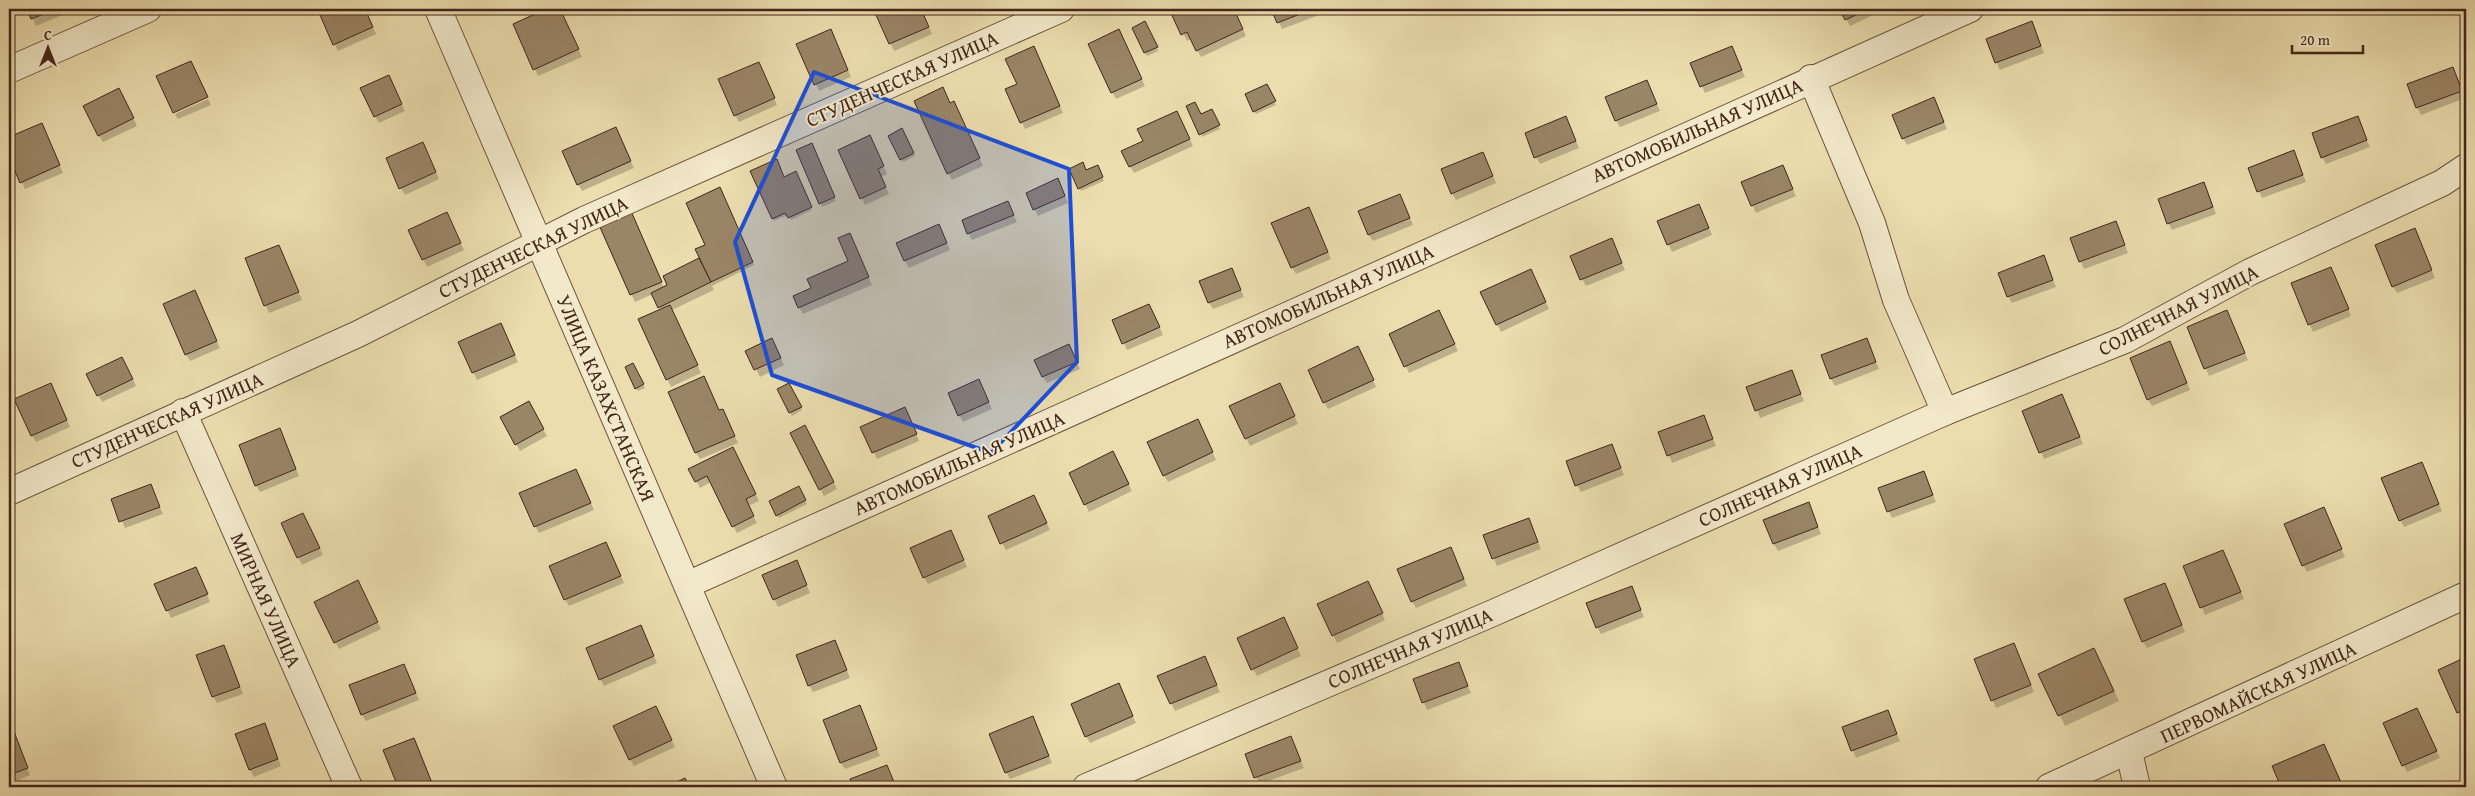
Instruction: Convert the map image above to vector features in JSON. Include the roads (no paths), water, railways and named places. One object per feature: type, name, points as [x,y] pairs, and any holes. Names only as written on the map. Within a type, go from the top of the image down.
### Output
[{"type":"street","points":[[9,70],[148,9]]},
{"type":"street","name":"УЛИЦА КАЗАХСТАНСКАЯ","points":[[438,9],[774,787]]},
{"type":"street","name":"СТУДЕНЧЕСКАЯ УЛИЦА","points":[[9,492],[358,334],[539,242],[673,180],[1061,9]]},
{"type":"street","name":"АВТОМОБИЛЬНАЯ УЛИЦА","points":[[687,585],[1811,78],[1970,9]]},
{"type":"street","points":[[1811,78],[1872,223],[1896,300],[1945,412]]},
{"type":"street","name":"СОЛНЕЧНАЯ УЛИЦА","points":[[1086,787],[1492,613],[1945,412],[2125,340],[2250,272],[2442,183],[2466,167]]},
{"type":"street","name":"МИРНАЯ УЛИЦА","points":[[184,412],[349,787]]},
{"type":"street","name":"ПЕРВОМАЙСКАЯ УЛИЦА","points":[[2049,787],[2466,595]]},
{"type":"street","points":[[2128,752],[2137,787]]}]
